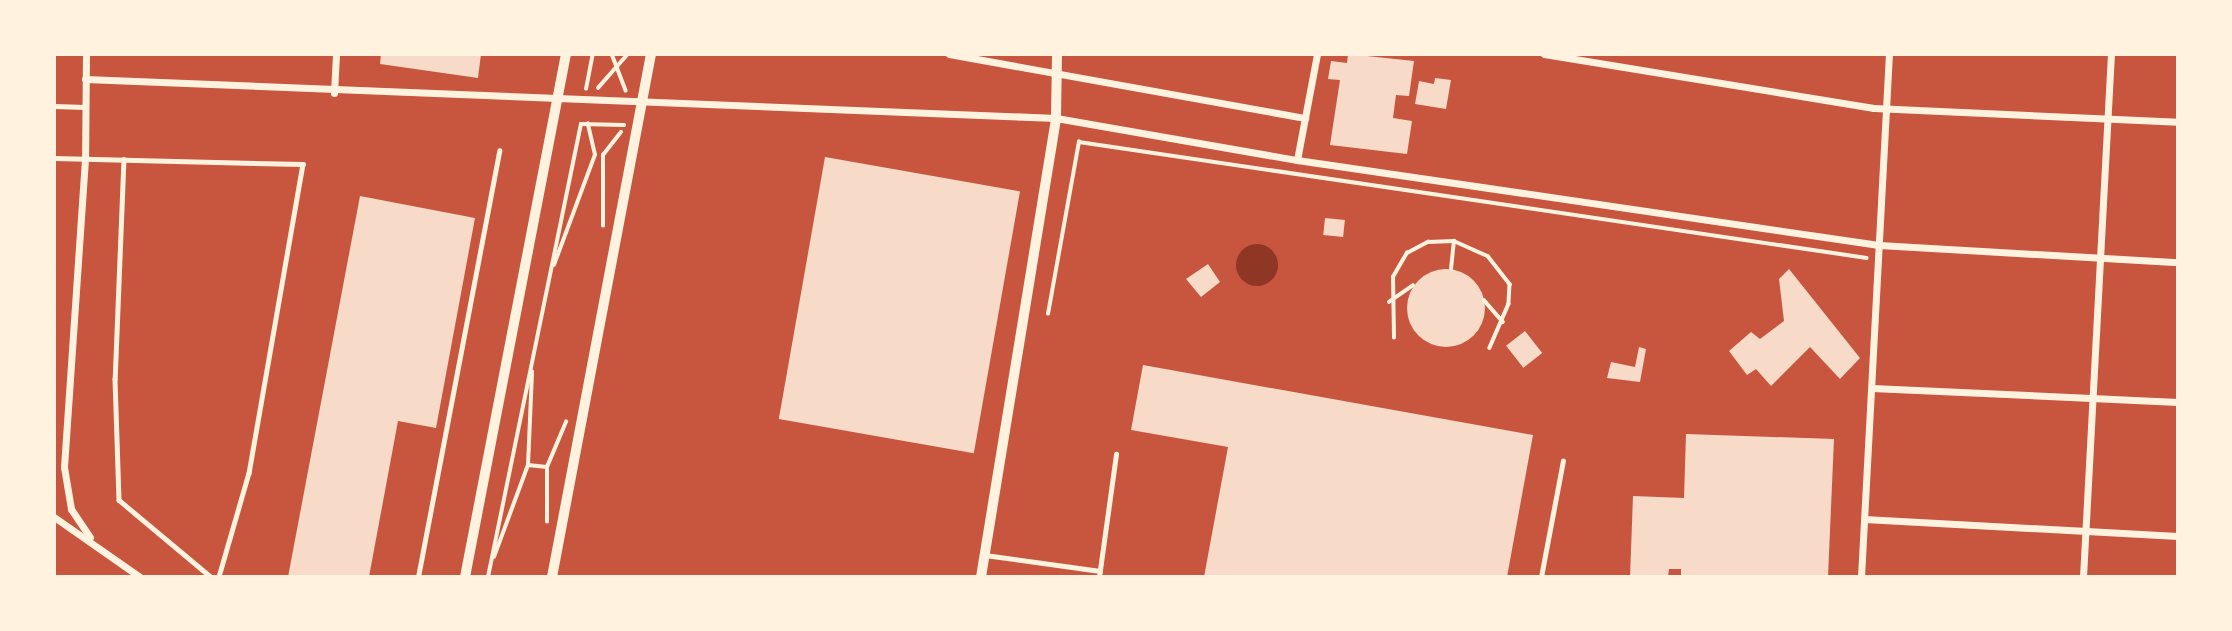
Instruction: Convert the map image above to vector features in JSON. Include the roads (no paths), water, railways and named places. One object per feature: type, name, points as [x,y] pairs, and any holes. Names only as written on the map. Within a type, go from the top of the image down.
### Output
[{"type":"street","points":[[86,54],[85,159],[64,467],[71,509],[90,537]]},
{"type":"street","points":[[334,93],[336,54]]},
{"type":"street","points":[[465,577],[566,54]]},
{"type":"street","points":[[552,577],[651,54]]},
{"type":"street","points":[[949,54],[1305,118]]},
{"type":"street","points":[[981,577],[1056,118],[1059,86],[1054,73],[1057,54]]},
{"type":"street","points":[[1297,160],[1317,54]]},
{"type":"street","points":[[1544,54],[1886,108],[2178,122]]},
{"type":"street","points":[[1861,577],[1889,54]]},
{"type":"street","points":[[2083,577],[2111,54]]},
{"type":"street","points":[[85,79],[334,93],[557,100],[641,98],[1056,118],[1297,160],[1879,245],[2178,262]]},
{"type":"street","points":[[1871,388],[2178,402]]},
{"type":"street","points":[[54,517],[90,537],[140,577]]},
{"type":"street","points":[[1864,519],[2178,536]]},
{"type":"lane","points":[[54,106],[86,107]]},
{"type":"lane","points":[[418,577],[499,151]]},
{"type":"lane","points":[[54,158],[303,164],[249,473],[219,577]]},
{"type":"lane","points":[[124,159],[115,379],[119,500],[211,577]]},
{"type":"lane","points":[[985,555],[1099,574],[1116,454]]},
{"type":"lane","points":[[1541,577],[1563,461]]},
{"type":"lane","points":[[380,577],[407,577]]}]
